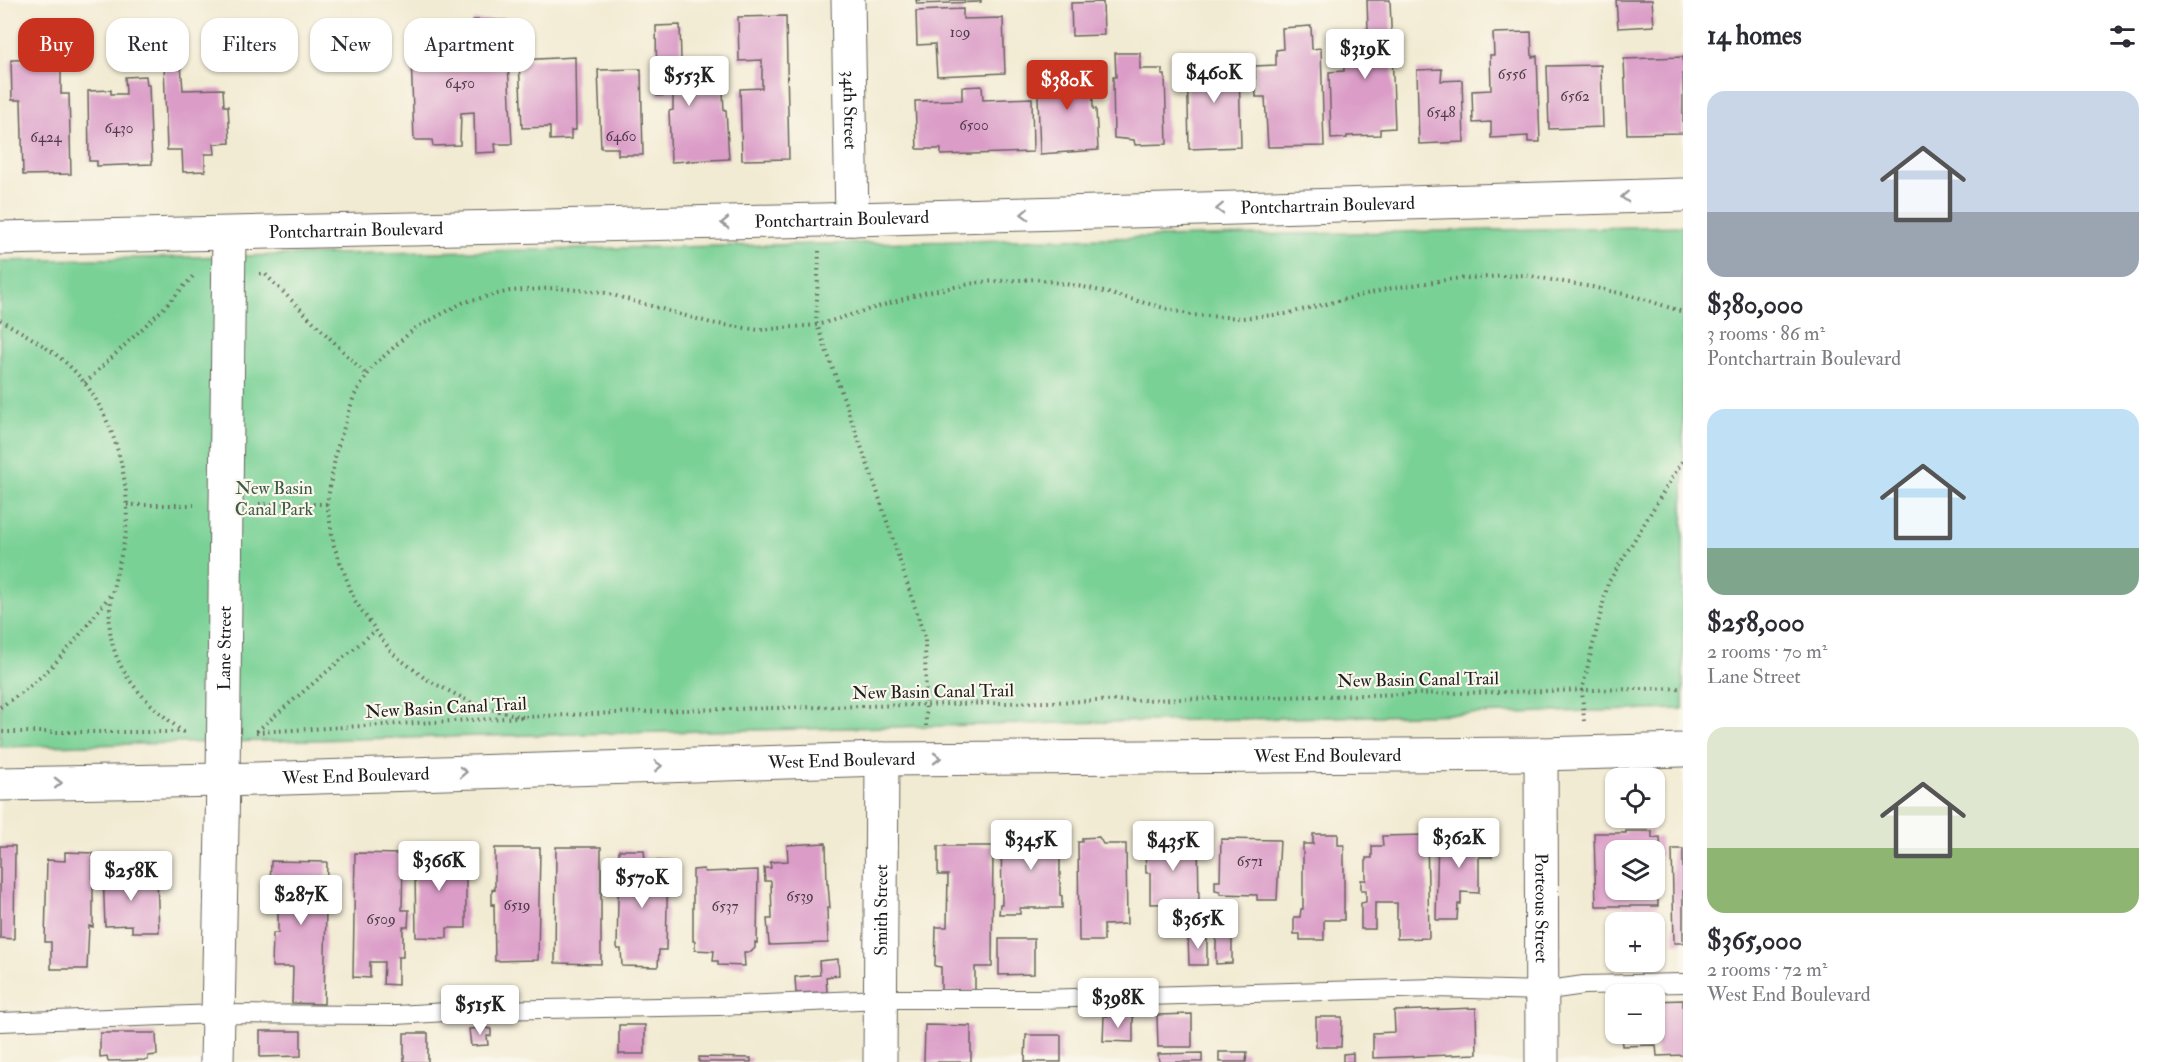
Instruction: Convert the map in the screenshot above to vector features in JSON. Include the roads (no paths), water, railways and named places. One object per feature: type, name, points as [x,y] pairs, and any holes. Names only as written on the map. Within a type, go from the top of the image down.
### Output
[{"type":"main road","name":"34th Street","points":[[836,220],[848,0]]},
{"type":"main road","name":"Pontchartrain Boulevard","points":[[0,238],[836,220],[1683,195]]},
{"type":"main road","name":"Lane Street","points":[[217,1062],[224,733],[230,234]]},
{"type":"main road","name":"West End Boulevard","points":[[0,784],[223,780],[882,759],[1541,754],[1683,750]]},
{"type":"main road","name":"Porteous Street","points":[[1541,754],[1542,1062]]},
{"type":"main road","name":"Smith Street","points":[[880,1062],[882,759]]},
{"type":"lane","points":[[0,1022],[218,1014],[397,1016],[478,1010],[718,1006],[881,999],[1050,999],[1435,988],[1542,991],[1584,985],[1683,983]]},
{"type":"park label","name":"New Basin Canal Park","points":[[274,498]]}]
